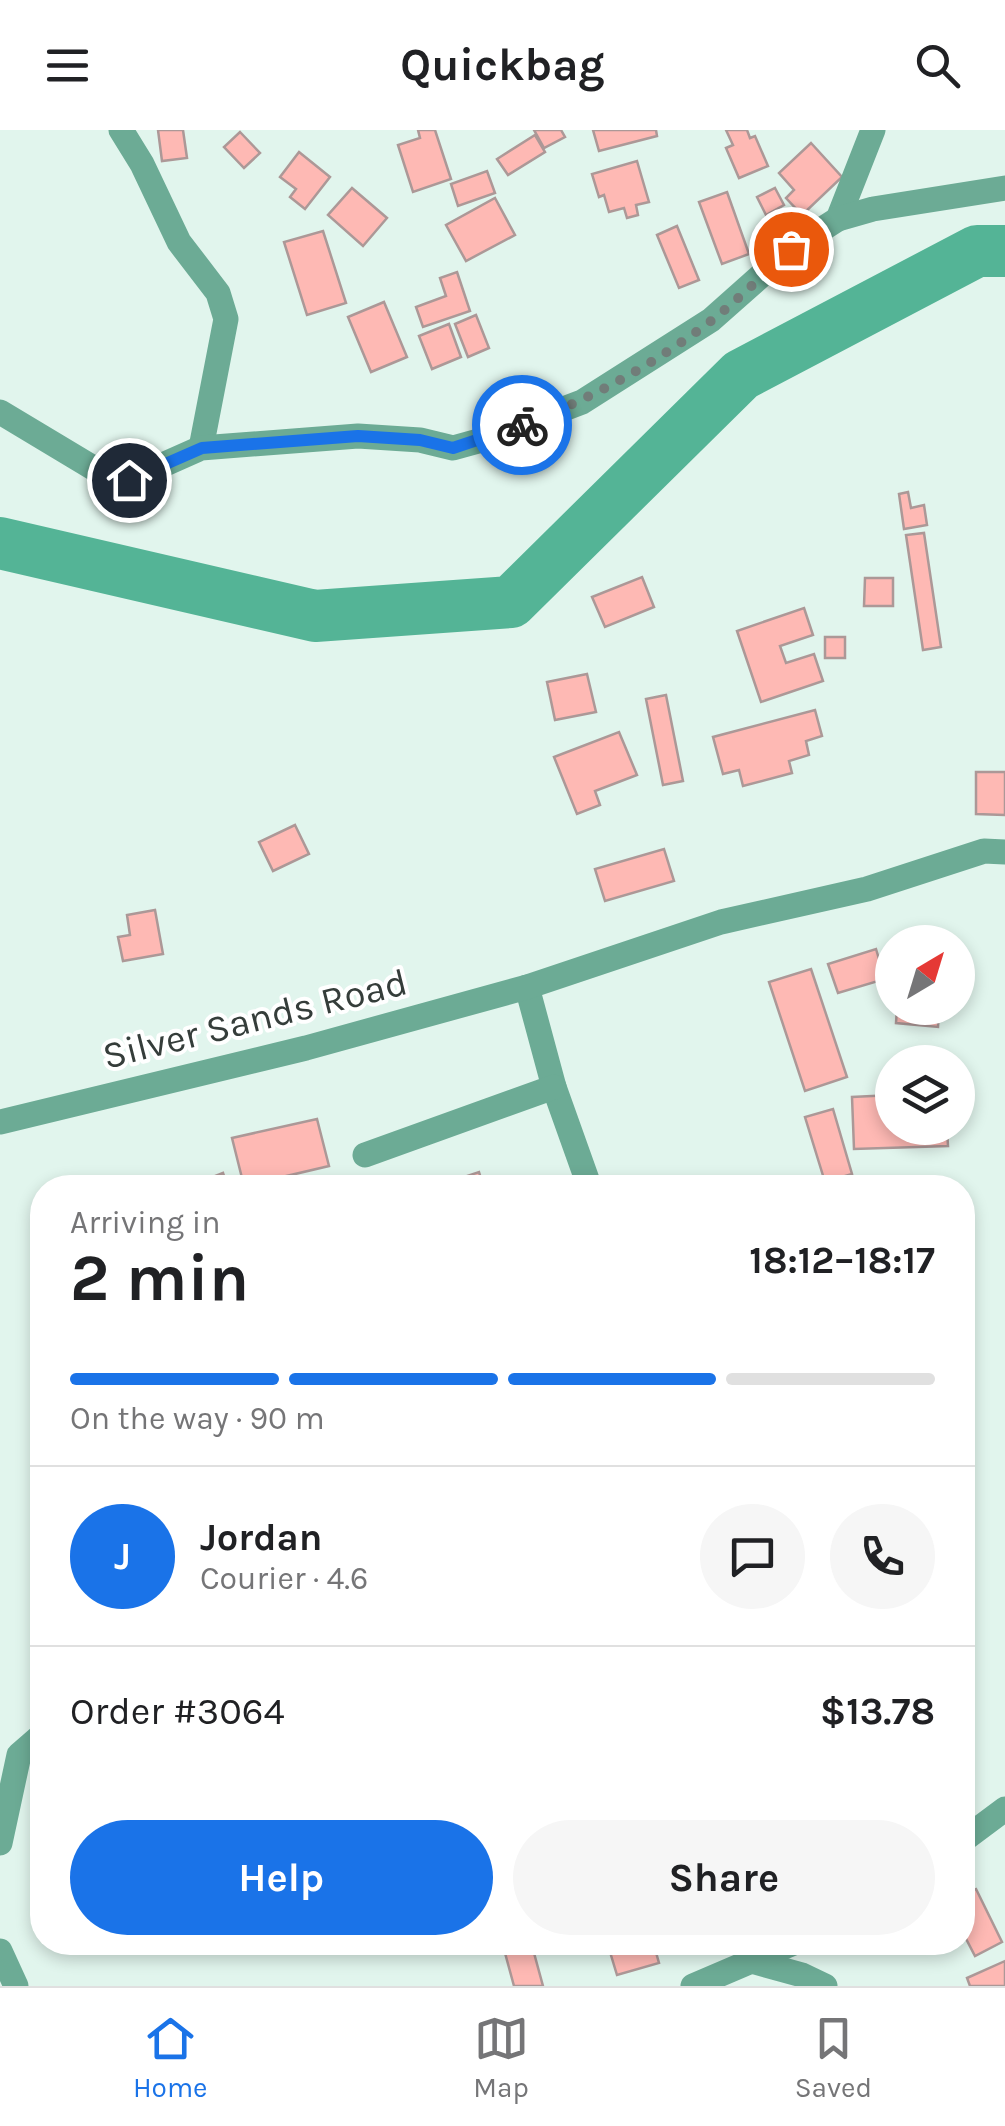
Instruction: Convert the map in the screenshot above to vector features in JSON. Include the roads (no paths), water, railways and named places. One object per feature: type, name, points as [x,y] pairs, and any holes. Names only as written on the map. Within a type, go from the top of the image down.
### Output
[{"type":"street","points":[[121,130],[142,164],[179,242],[218,293],[226,318],[202,448]]},
{"type":"street","points":[[838,218],[873,130]]},
{"type":"street","points":[[0,412],[88,466],[129,480],[202,448],[358,436],[420,440],[453,448],[582,402],[711,320],[791,249],[838,218],[1005,188]]},
{"type":"street","name":"Silver Sands Road","points":[[0,1122],[306,1048],[527,987],[721,922],[867,888],[984,851],[1005,852]]},
{"type":"street","points":[[527,987],[554,1087],[585,1175]]},
{"type":"street","points":[[365,1155],[554,1087]]},
{"type":"street","points":[[0,1843],[18,1755],[30,1746]]},
{"type":"street","points":[[975,1831],[1005,1809]]},
{"type":"street","points":[[0,1951],[16,1986]]},
{"type":"street","points":[[692,1986],[770,1955]]},
{"type":"street","points":[[756,1962],[826,1986]]},
{"type":"waterway","points":[[0,543],[315,616],[511,602],[741,375],[977,251],[1005,251]]}]
